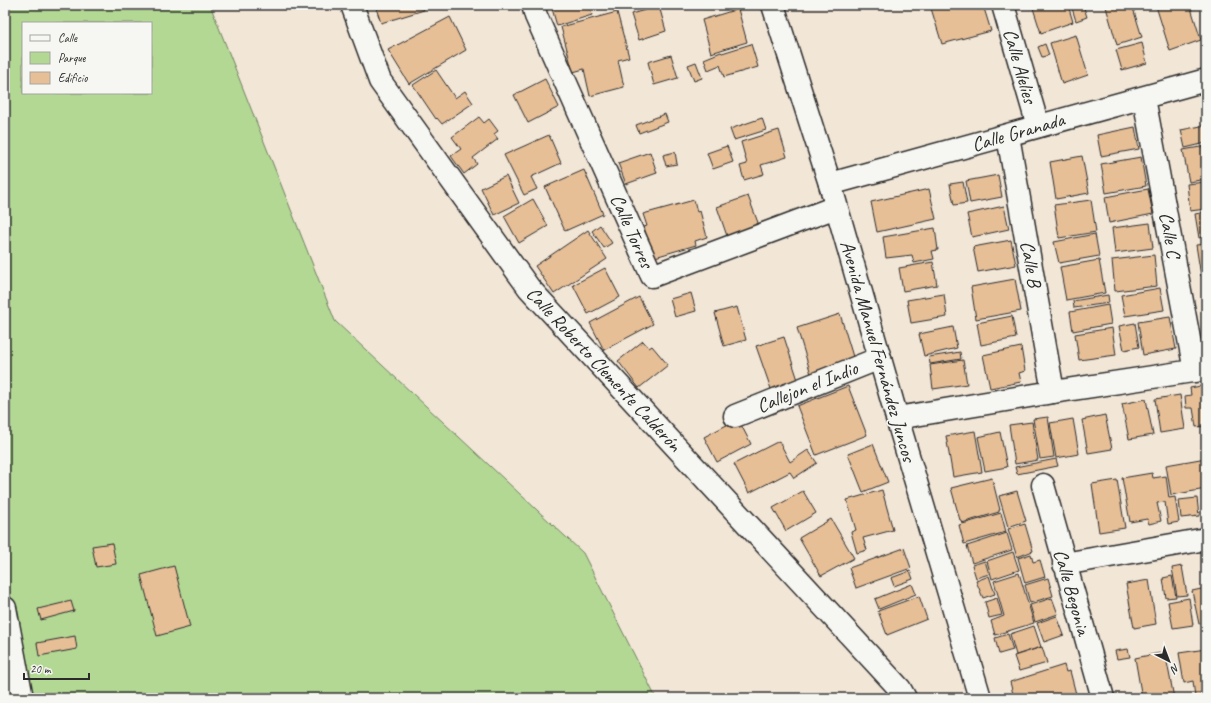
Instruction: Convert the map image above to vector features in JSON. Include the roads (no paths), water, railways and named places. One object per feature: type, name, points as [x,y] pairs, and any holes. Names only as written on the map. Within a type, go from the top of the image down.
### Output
[{"type":"street","name":"Calle Roberto Clemente Calderón","points":[[352,5],[380,81],[529,288],[900,689],[905,698]]},
{"type":"street","name":"Calle Torres","points":[[533,5],[536,16],[652,276],[836,207]]},
{"type":"street","name":"Avenida Manuel Fernández Juncos","points":[[773,5],[830,184],[897,418],[980,698]]},
{"type":"street","name":"Calle Alelies","points":[[1003,5],[1038,126]]},
{"type":"street","name":"Calle Granada","points":[[830,184],[1206,80]]},
{"type":"street","name":"Calle C","points":[[1144,98],[1200,370]]},
{"type":"street","name":"Calle B","points":[[1008,136],[1053,392]]},
{"type":"street","name":"Callejon el Indio","points":[[735,416],[880,358]]},
{"type":"street","points":[[897,418],[1053,392],[1200,370]]},
{"type":"street","name":"Calle Begonia","points":[[1043,485],[1064,564],[1103,698]]},
{"type":"street","points":[[1064,564],[1206,539]]},
{"type":"street","points":[[5,608],[22,698]]}]
